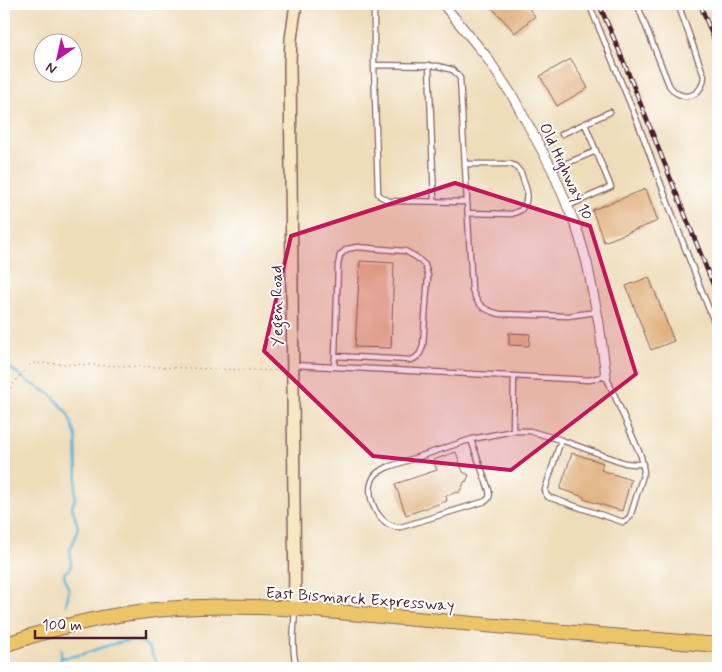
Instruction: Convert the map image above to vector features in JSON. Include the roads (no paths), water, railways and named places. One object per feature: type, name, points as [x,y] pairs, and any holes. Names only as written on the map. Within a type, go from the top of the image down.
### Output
[{"type":"main road","name":"East Bismarck Expressway","points":[[4,646],[74,624],[116,616],[157,610],[215,606],[295,609],[718,645]]},
{"type":"street","name":"Yegen Road","points":[[295,609],[290,47],[296,4]]},
{"type":"street","name":"Old Highway 10","points":[[443,4],[486,56],[514,97],[552,169],[577,230],[587,263],[599,323],[606,376]]},
{"type":"lane","points":[[374,4],[378,193],[389,201],[467,202]]},
{"type":"lane","points":[[589,4],[638,123],[718,332]]},
{"type":"lane","points":[[637,4],[669,85],[677,94],[688,96],[698,92],[704,82],[704,76],[678,4]]},
{"type":"lane","points":[[374,65],[447,67],[453,70],[460,78],[472,289],[475,299],[480,305],[490,312],[500,314],[568,316],[596,312]]},
{"type":"lane","points":[[429,66],[434,201]]},
{"type":"lane","points":[[562,134],[610,112]]},
{"type":"lane","points":[[568,206],[611,187],[585,124]]},
{"type":"lane","points":[[552,169],[596,151]]},
{"type":"lane","points":[[465,164],[510,164],[515,166],[521,173],[527,191],[526,202],[520,210],[512,214],[468,212]]},
{"type":"lane","points":[[334,367],[340,255],[347,249],[357,247],[405,251],[416,257],[425,266],[428,276],[423,345],[417,357],[411,360],[335,356]]},
{"type":"lane","points":[[293,368],[334,367],[589,380],[606,376],[642,456],[644,472],[630,516],[625,521],[623,522],[552,498],[546,494],[561,440]]},
{"type":"lane","points":[[513,431],[514,376]]},
{"type":"lane","points":[[470,440],[490,498],[486,501],[400,527],[392,526],[377,513],[370,497],[370,488],[373,478],[378,472],[470,440],[513,431],[530,431],[625,463],[643,464]]},
{"type":"lane","points":[[295,609],[294,648],[297,668]]},
{"type":"waterway","points":[[4,363],[27,381],[52,395],[68,414],[76,436],[77,472],[75,498],[72,507],[78,527],[70,550],[71,566],[64,575],[69,591],[66,605]]},
{"type":"waterway","points":[[61,657],[71,657],[116,643],[136,641],[145,644],[150,649],[158,668]]},
{"type":"waterway","points":[[60,668],[61,649]]},
{"type":"railway","points":[[599,4],[718,297]]},
{"type":"railway","points":[[700,4],[718,50]]}]
